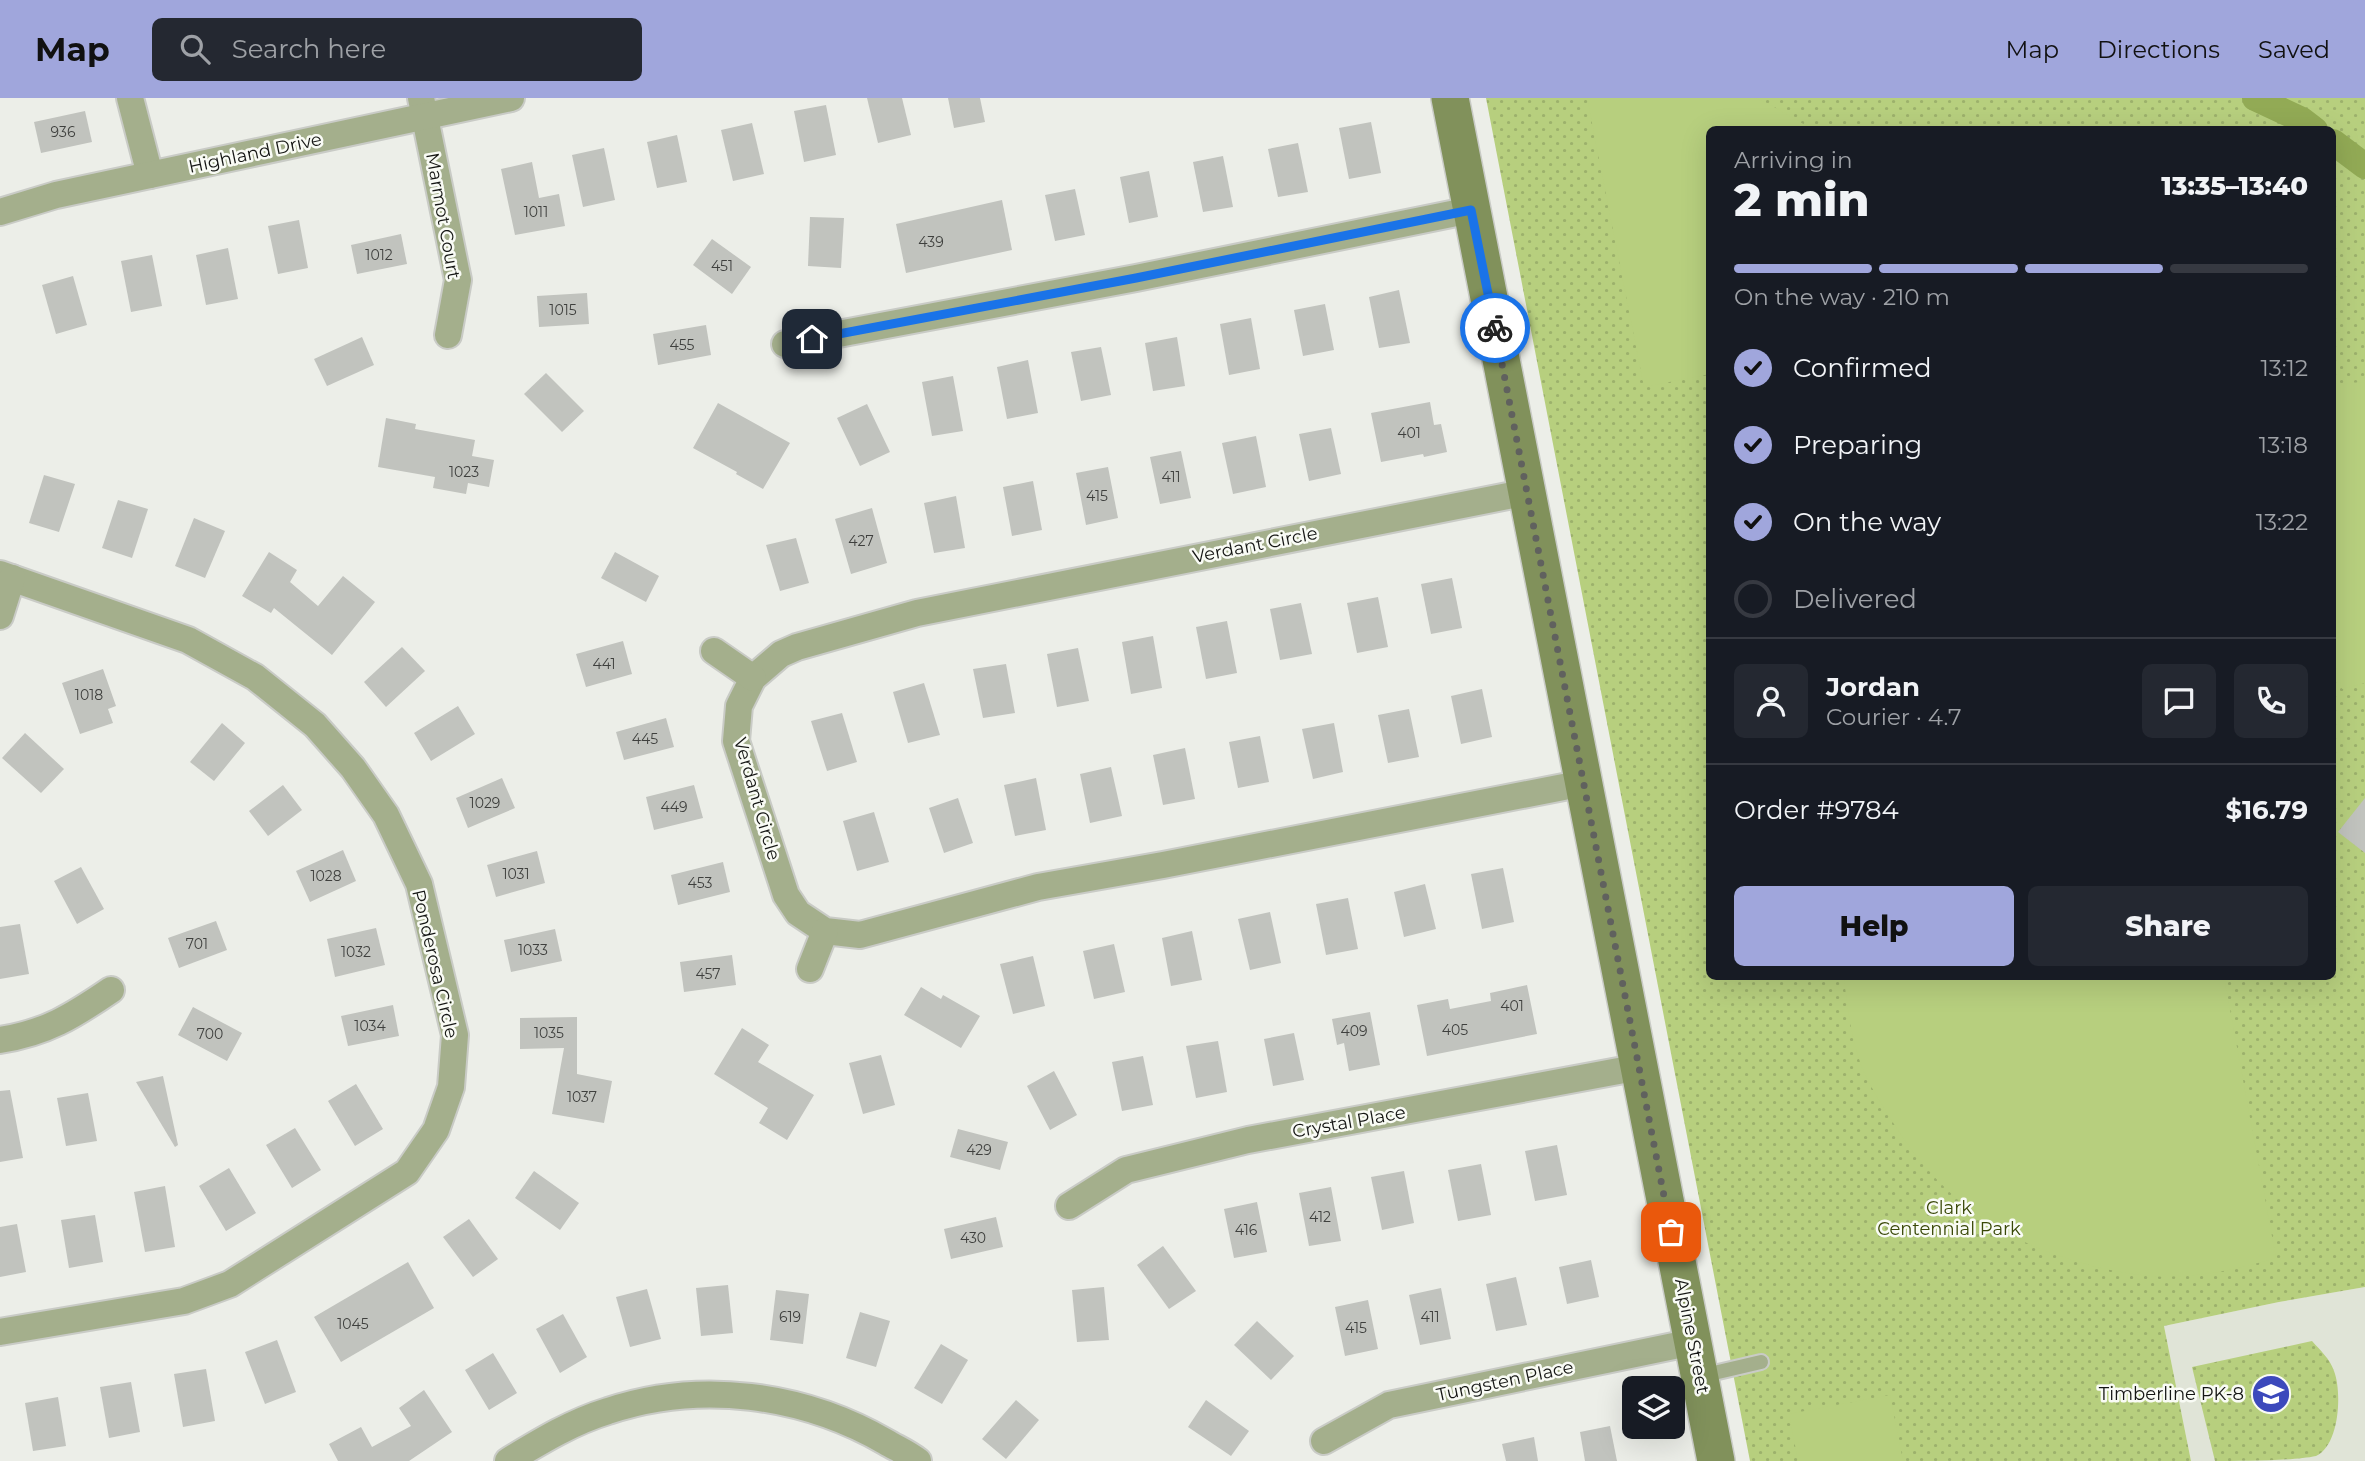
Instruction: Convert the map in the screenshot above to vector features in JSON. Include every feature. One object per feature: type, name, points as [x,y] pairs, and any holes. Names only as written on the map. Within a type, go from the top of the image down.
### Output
[{"type":"street","points":[[130,98],[150,175]]},
{"type":"street","name":"Highland Drive","points":[[0,212],[56,195],[150,175],[423,107],[511,98]]},
{"type":"street","name":"Alpine Street","points":[[1450,98],[1716,1461]]},
{"type":"street","name":"Marmot Court","points":[[423,107],[458,280],[448,335]]},
{"type":"street","points":[[785,344],[1136,278],[1471,210]]},
{"type":"street","name":"Verdant Circle","points":[[825,931],[799,913],[786,894],[736,741],[739,706],[753,678],[781,654],[797,647],[918,613],[1528,492]]},
{"type":"street","points":[[0,616],[6,576]]},
{"type":"street","name":"Ponderosa Circle","points":[[0,1332],[184,1301],[230,1284],[396,1180],[407,1172],[436,1130],[451,1087],[455,1035],[419,884],[386,815],[353,768],[315,725],[256,677],[188,640],[6,576]]},
{"type":"street","points":[[714,651],[753,678]]},
{"type":"street","points":[[810,970],[825,931],[860,935],[1038,887],[1584,783]]},
{"type":"street","points":[[0,1040],[28,1036],[71,1017],[111,990]]},
{"type":"street","name":"Crystal Place","points":[[1069,1206],[1126,1170],[1248,1140],[1640,1068]]},
{"type":"street","name":"Tungsten Place","points":[[1324,1441],[1389,1405],[1696,1359]]},
{"type":"street","points":[[508,1461],[563,1428],[610,1410],[676,1396],[743,1395],[793,1403],[857,1425],[918,1461]]},
{"type":"lane","points":[[1696,1359],[1761,1362]]},
{"type":"shaded area","name":"Timberline PK-8","points":[[2365,1287],[2365,1461],[2191,1461],[2164,1326]]},
{"type":"green space","name":"Clark Centennial Park","points":[[1486,98],[2365,98],[2365,1287],[2164,1326],[2191,1461],[1750,1461]]},
{"type":"green space","points":[[1587,98],[1754,98],[1769,104],[1807,126],[1706,126],[1706,375],[1644,387]]},
{"type":"green space","points":[[2365,382],[2365,683],[2342,689],[2336,668],[2336,384]]},
{"type":"green space","points":[[1844,980],[2225,980],[2276,1258],[2198,1275],[2151,1276],[2074,1261],[2022,1241],[1998,1228],[1946,1189],[1919,1160],[1896,1127],[1861,1065],[1848,1010]]},
{"type":"green space","points":[[2312,1341],[2332,1367],[2337,1380],[2337,1417],[2330,1441],[2324,1450],[2316,1456],[2294,1459],[2215,1461],[2192,1367]]},
{"type":"green space","points":[[1890,1395],[1903,1461],[1798,1461],[1789,1414]]},
{"type":"building","points":[[867,98],[902,98],[911,135],[878,143]]},
{"type":"building","points":[[948,98],[980,98],[985,122],[954,128]]},
{"type":"building","points":[[826,105],[836,155],[804,162],[794,111]]},
{"type":"building","points":[[85,111],[92,142],[41,153],[34,122]]},
{"type":"building","points":[[1371,122],[1381,173],[1349,179],[1339,128]]},
{"type":"building","points":[[752,123],[764,174],[733,181],[721,130]]},
{"type":"building","points":[[677,135],[687,182],[657,188],[647,142]]},
{"type":"building","points":[[1298,143],[1308,192],[1278,197],[1268,149]]},
{"type":"building","points":[[604,148],[615,200],[583,207],[572,155]]},
{"type":"building","points":[[1223,156],[1233,207],[1203,212],[1193,162]]},
{"type":"building","points":[[532,162],[539,198],[559,194],[565,226],[515,235],[501,169]]},
{"type":"building","points":[[1149,171],[1158,217],[1129,223],[1120,177]]},
{"type":"building","points":[[1075,189],[1085,235],[1055,241],[1045,195]]},
{"type":"building","points":[[1002,200],[1012,250],[906,273],[896,224]]},
{"type":"building","points":[[810,217],[844,218],[841,268],[808,266]]},
{"type":"building","points":[[299,220],[308,268],[278,274],[268,226]]},
{"type":"building","points":[[401,234],[407,264],[357,274],[351,245]]},
{"type":"building","points":[[712,239],[751,267],[732,294],[693,265]]},
{"type":"building","points":[[228,248],[238,299],[206,305],[196,255]]},
{"type":"building","points":[[152,255],[162,306],[131,312],[121,261]]},
{"type":"building","points":[[73,276],[87,325],[56,334],[42,285]]},
{"type":"building","points":[[1399,290],[1410,343],[1379,348],[1369,297]]},
{"type":"building","points":[[587,293],[589,324],[539,327],[537,296]]},
{"type":"building","points":[[1325,304],[1334,350],[1303,356],[1294,310]]},
{"type":"building","points":[[1251,318],[1260,369],[1229,375],[1220,324]]},
{"type":"building","points":[[706,325],[711,355],[658,365],[653,334]]},
{"type":"building","points":[[362,337],[374,365],[327,386],[314,359]]},
{"type":"building","points":[[1177,337],[1185,386],[1153,391],[1145,343]]},
{"type":"building","points":[[1101,347],[1111,395],[1081,401],[1071,352]]},
{"type":"building","points":[[1028,360],[1038,413],[1007,419],[997,367]]},
{"type":"building","points":[[546,373],[584,411],[562,432],[524,394]]},
{"type":"building","points":[[953,376],[963,431],[932,436],[922,382]]},
{"type":"building","points":[[1430,402],[1434,425],[1441,424],[1447,452],[1381,462],[1371,413]]},
{"type":"building","points":[[718,403],[790,443],[763,489],[693,448]]},
{"type":"building","points":[[867,404],[890,452],[860,466],[837,418]]},
{"type":"building","points":[[386,418],[416,424],[415,429],[475,440],[472,456],[494,460],[489,487],[468,483],[466,494],[433,488],[435,477],[378,467]]},
{"type":"building","points":[[1331,428],[1341,474],[1309,481],[1299,434]]},
{"type":"building","points":[[1256,436],[1266,487],[1233,494],[1222,443]]},
{"type":"building","points":[[1181,451],[1191,498],[1160,504],[1150,457]]},
{"type":"building","points":[[1108,467],[1118,518],[1086,525],[1076,473]]},
{"type":"building","points":[[44,475],[75,484],[59,532],[29,523]]},
{"type":"building","points":[[1033,481],[1042,530],[1012,536],[1003,487]]},
{"type":"building","points":[[956,496],[965,548],[934,553],[924,503]]},
{"type":"building","points":[[118,500],[148,509],[132,558],[102,548]]},
{"type":"building","points":[[872,508],[887,563],[851,574],[835,519]]},
{"type":"building","points":[[194,518],[225,531],[205,578],[175,566]]},
{"type":"building","points":[[796,538],[809,583],[780,591],[766,545]]},
{"type":"building","points":[[269,552],[297,570],[290,582],[318,606],[343,576],[375,602],[332,655],[274,608],[271,613],[242,596]]},
{"type":"building","points":[[615,552],[659,576],[646,602],[601,578]]},
{"type":"building","points":[[1452,578],[1462,628],[1431,634],[1421,584]]},
{"type":"building","points":[[1378,597],[1388,647],[1357,653],[1347,603]]},
{"type":"building","points":[[1301,603],[1312,654],[1280,660],[1270,609]]},
{"type":"building","points":[[1227,621],[1237,673],[1206,679],[1196,627]]},
{"type":"building","points":[[1153,636],[1162,688],[1131,694],[1122,642]]},
{"type":"building","points":[[623,641],[632,674],[586,687],[576,654]]},
{"type":"building","points":[[402,647],[425,671],[386,707],[364,682]]},
{"type":"building","points":[[1078,648],[1089,701],[1057,707],[1047,654]]},
{"type":"building","points":[[1006,664],[1015,713],[983,718],[973,669]]},
{"type":"building","points":[[103,669],[116,706],[108,709],[113,723],[80,734],[62,683]]},
{"type":"building","points":[[924,683],[940,735],[908,743],[893,692]]},
{"type":"building","points":[[1482,689],[1492,737],[1461,744],[1451,696]]},
{"type":"building","points":[[458,706],[475,734],[431,761],[414,733]]},
{"type":"building","points":[[1409,709],[1419,757],[1388,763],[1378,715]]},
{"type":"building","points":[[842,713],[857,762],[827,771],[811,721]]},
{"type":"building","points":[[666,718],[674,747],[624,760],[616,732]]},
{"type":"building","points":[[222,723],[245,743],[214,781],[190,762]]},
{"type":"building","points":[[1334,723],[1343,772],[1313,779],[1302,729]]},
{"type":"building","points":[[25,733],[64,769],[41,793],[2,758]]},
{"type":"building","points":[[1260,736],[1269,782],[1238,788],[1229,742]]},
{"type":"building","points":[[1185,748],[1195,799],[1163,805],[1153,755]]},
{"type":"building","points":[[1111,767],[1122,816],[1090,823],[1080,774]]},
{"type":"building","points":[[502,778],[515,808],[468,828],[456,798]]},
{"type":"building","points":[[1036,778],[1046,830],[1015,836],[1004,785]]},
{"type":"building","points":[[283,785],[302,810],[268,836],[249,811]]},
{"type":"building","points":[[694,785],[703,818],[654,830],[646,797]]},
{"type":"building","points":[[958,798],[973,843],[944,853],[929,808]]},
{"type":"building","points":[[2365,798],[2365,853],[2338,832]]},
{"type":"building","points":[[874,812],[889,862],[857,871],[843,821]]},
{"type":"building","points":[[343,850],[356,881],[310,902],[296,871]]},
{"type":"building","points":[[537,851],[545,883],[496,897],[487,865]]},
{"type":"building","points":[[723,862],[730,892],[678,905],[671,875]]},
{"type":"building","points":[[81,867],[104,909],[77,924],[54,881]]},
{"type":"building","points":[[1503,868],[1514,922],[1482,929],[1471,874]]},
{"type":"building","points":[[1425,884],[1436,929],[1404,937],[1394,892]]},
{"type":"building","points":[[1348,898],[1358,949],[1326,955],[1316,904]]},
{"type":"building","points":[[1270,912],[1281,963],[1250,970],[1238,919]]},
{"type":"building","points":[[216,921],[227,950],[179,968],[168,938]]},
{"type":"building","points":[[20,924],[29,974],[0,979],[0,927]]},
{"type":"building","points":[[376,928],[385,965],[335,977],[327,939]]},
{"type":"building","points":[[555,929],[562,961],[511,972],[504,940]]},
{"type":"building","points":[[1192,931],[1202,980],[1171,986],[1162,938]]},
{"type":"building","points":[[1114,944],[1125,992],[1094,999],[1083,951]]},
{"type":"building","points":[[732,955],[736,985],[684,992],[680,962]]},
{"type":"building","points":[[1033,956],[1045,1006],[1013,1014],[1000,964]]},
{"type":"building","points":[[1527,985],[1537,1034],[1427,1056],[1417,1005],[1448,999],[1450,1009],[1491,1001],[1490,993]]},
{"type":"building","points":[[921,987],[941,999],[943,995],[980,1016],[961,1048],[904,1015]]},
{"type":"building","points":[[393,1005],[399,1036],[348,1046],[341,1016]]},
{"type":"building","points":[[193,1007],[242,1033],[227,1061],[178,1035]]},
{"type":"building","points":[[1370,1012],[1380,1065],[1349,1071],[1344,1043],[1337,1045],[1332,1019]]},
{"type":"building","points":[[577,1017],[577,1074],[612,1081],[604,1123],[552,1114],[564,1048],[520,1049],[520,1018]]},
{"type":"building","points":[[742,1028],[769,1045],[758,1062],[814,1095],[787,1140],[759,1123],[768,1108],[714,1074]]},
{"type":"building","points":[[1294,1033],[1304,1080],[1273,1086],[1264,1039]]},
{"type":"building","points":[[1218,1041],[1227,1092],[1196,1098],[1186,1046]]},
{"type":"building","points":[[881,1055],[895,1105],[863,1114],[849,1063]]},
{"type":"building","points":[[1143,1056],[1153,1105],[1122,1111],[1112,1062]]},
{"type":"building","points":[[1054,1071],[1077,1115],[1050,1130],[1027,1086]]},
{"type":"building","points":[[163,1076],[178,1145],[175,1147],[136,1082]]},
{"type":"building","points":[[356,1084],[383,1129],[355,1146],[328,1101]]},
{"type":"building","points":[[10,1090],[23,1158],[0,1162],[0,1091]]},
{"type":"building","points":[[88,1093],[97,1141],[66,1146],[57,1098]]},
{"type":"building","points":[[295,1128],[321,1170],[292,1188],[266,1145]]},
{"type":"building","points":[[958,1129],[1008,1142],[1000,1170],[950,1157]]},
{"type":"building","points":[[1557,1145],[1567,1195],[1535,1201],[1525,1151]]},
{"type":"building","points":[[1481,1164],[1491,1215],[1458,1221],[1448,1170]]},
{"type":"building","points":[[229,1168],[256,1213],[226,1231],[199,1186]]},
{"type":"building","points":[[534,1171],[579,1203],[560,1230],[515,1198]]},
{"type":"building","points":[[1404,1171],[1414,1223],[1382,1230],[1371,1177]]},
{"type":"building","points":[[165,1186],[175,1247],[145,1252],[134,1192]]},
{"type":"building","points":[[1331,1187],[1341,1241],[1309,1246],[1299,1193]]},
{"type":"building","points":[[1257,1202],[1267,1252],[1234,1258],[1224,1209]]},
{"type":"building","points":[[95,1215],[103,1262],[69,1268],[61,1220]]},
{"type":"building","points":[[996,1217],[1003,1247],[951,1259],[944,1229]]},
{"type":"building","points":[[469,1219],[498,1259],[473,1277],[443,1237]]},
{"type":"building","points":[[17,1224],[26,1272],[0,1277],[0,1227]]},
{"type":"building","points":[[1163,1246],[1196,1291],[1169,1309],[1137,1265]]},
{"type":"building","points":[[1591,1260],[1599,1297],[1567,1304],[1559,1267]]},
{"type":"building","points":[[408,1262],[434,1308],[341,1362],[314,1317]]},
{"type":"building","points":[[1516,1277],[1527,1325],[1496,1331],[1486,1284]]},
{"type":"building","points":[[728,1285],[733,1333],[701,1336],[696,1288]]},
{"type":"building","points":[[1104,1287],[1109,1340],[1077,1342],[1072,1290]]},
{"type":"building","points":[[1441,1288],[1451,1339],[1420,1345],[1409,1295]]},
{"type":"building","points":[[647,1289],[661,1339],[630,1347],[616,1297]]},
{"type":"building","points":[[776,1290],[809,1294],[803,1344],[770,1340]]},
{"type":"building","points":[[1368,1300],[1378,1349],[1345,1356],[1335,1307]]},
{"type":"building","points":[[860,1312],[890,1321],[876,1367],[846,1358]]},
{"type":"building","points":[[563,1314],[587,1357],[560,1373],[536,1329]]},
{"type":"building","points":[[1257,1321],[1294,1356],[1271,1380],[1234,1345]]},
{"type":"building","points":[[277,1340],[296,1392],[265,1404],[245,1352]]},
{"type":"building","points":[[941,1344],[968,1360],[942,1404],[914,1388]]},
{"type":"building","points":[[493,1353],[517,1393],[489,1410],[465,1370]]},
{"type":"building","points":[[206,1369],[215,1421],[183,1427],[174,1374]]},
{"type":"building","points":[[131,1382],[140,1432],[109,1438],[100,1387]]},
{"type":"building","points":[[424,1390],[452,1432],[409,1461],[338,1461],[329,1444],[361,1427],[372,1447],[411,1426],[399,1408]]},
{"type":"building","points":[[58,1397],[66,1446],[33,1451],[25,1403]]},
{"type":"building","points":[[1016,1400],[1039,1420],[1006,1459],[982,1439]]},
{"type":"building","points":[[1206,1400],[1249,1431],[1231,1456],[1188,1427]]},
{"type":"building","points":[[1610,1426],[1617,1461],[1585,1461],[1580,1432]]},
{"type":"building","points":[[1534,1437],[1538,1461],[1506,1461],[1502,1444]]},
{"type":"waterway","points":[[2255,98],[2310,126]]},
{"type":"waterway","points":[[2336,144],[2365,166]]},
{"type":"way so far","points":[[1495,328],[1671,1232]]},
{"type":"place","name":"Timberline PK-8","points":[[2271,1394]]},
{"type":"route","points":[[812,339],[1136,278],[1471,210],[1495,328]]}]
